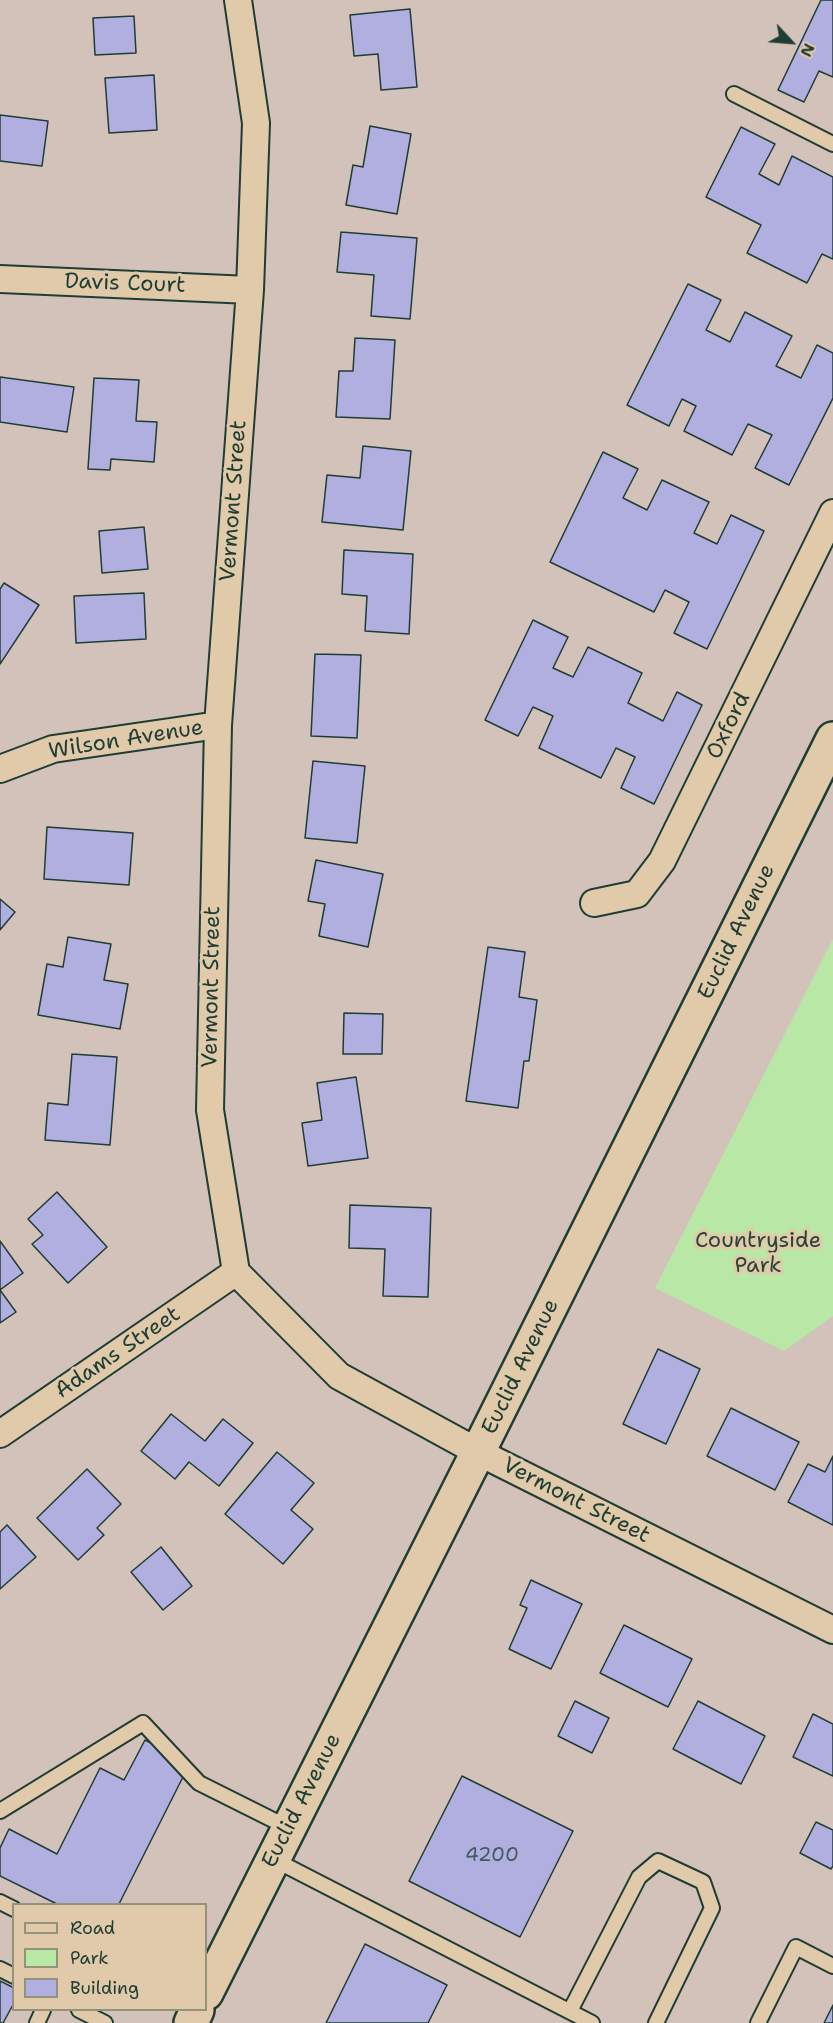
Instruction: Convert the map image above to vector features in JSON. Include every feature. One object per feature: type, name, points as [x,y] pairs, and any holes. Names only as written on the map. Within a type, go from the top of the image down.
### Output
[{"type":"main road","name":"Euclid Avenue","points":[[207,1992],[833,739]]},
{"type":"street","name":"Vermont Street","points":[[238,0],[256,123],[250,290],[218,725],[210,1110],[236,1272],[339,1376],[478,1452],[833,1630]]},
{"type":"street","name":"Davis Court","points":[[0,279],[250,290]]},
{"type":"street","name":"Oxford","points":[[594,903],[638,894],[662,861],[833,513]]},
{"type":"street","name":"Wilson Avenue","points":[[0,769],[53,749],[218,725]]},
{"type":"street","name":"Adams Street","points":[[0,1434],[236,1272]]},
{"type":"lane","points":[[734,94],[833,144]]},
{"type":"lane","points":[[0,1812],[143,1723],[198,1783],[289,1828]]},
{"type":"lane","points":[[273,1859],[592,2023]]},
{"type":"lane","points":[[570,2011],[639,1877],[658,1861],[703,1882],[712,1908],[656,2023]]},
{"type":"lane","points":[[758,2023],[796,1947],[833,1966]]},
{"type":"lane","points":[[81,2011],[105,2023]]},
{"type":"green space","name":"Countryside Park","points":[[833,939],[833,1316],[784,1351],[655,1288]]},
{"type":"building","points":[[821,0],[833,0],[833,77],[819,71],[804,102],[778,90]]},
{"type":"building","points":[[410,9],[417,87],[381,90],[378,54],[354,56],[350,15]]},
{"type":"building","points":[[134,16],[136,53],[95,55],[93,18]]},
{"type":"building","points":[[154,75],[157,130],[109,133],[105,78]]},
{"type":"building","points":[[0,115],[48,121],[42,166],[0,161]]},
{"type":"building","points":[[370,126],[411,134],[397,214],[346,205],[353,165],[363,167]]},
{"type":"building","points":[[741,127],[775,144],[759,174],[779,185],[792,156],[833,177],[833,259],[822,254],[807,283],[747,253],[761,225],[706,197]]},
{"type":"building","points":[[341,232],[417,238],[410,319],[371,316],[374,275],[337,272]]},
{"type":"building","points":[[688,284],[721,300],[706,330],[730,342],[745,312],[792,336],[776,366],[801,378],[817,345],[833,353],[833,398],[789,485],[755,468],[772,435],[748,424],[732,455],[684,431],[696,406],[682,399],[669,426],[627,405]]},
{"type":"building","points":[[355,338],[395,340],[390,419],[336,417],[339,371],[353,371]]},
{"type":"building","points":[[0,377],[74,387],[67,432],[0,422]]},
{"type":"building","points":[[94,378],[139,380],[136,421],[157,422],[154,462],[111,459],[110,470],[88,469]]},
{"type":"building","points":[[363,446],[411,451],[403,530],[322,522],[327,475],[360,478]]},
{"type":"building","points":[[603,452],[638,469],[623,498],[647,510],[662,480],[709,502],[694,533],[717,544],[731,515],[764,531],[707,649],[674,633],[689,602],[665,590],[654,612],[550,562]]},
{"type":"building","points":[[144,527],[148,569],[102,573],[99,531]]},
{"type":"building","points":[[344,550],[413,554],[409,634],[365,631],[367,596],[342,594]]},
{"type":"building","points":[[4,583],[39,605],[0,664],[0,589]]},
{"type":"building","points":[[144,593],[146,639],[76,643],[74,596]]},
{"type":"building","points":[[533,620],[568,637],[553,668],[573,677],[588,647],[642,673],[628,703],[663,721],[677,692],[702,705],[654,804],[621,788],[635,757],[616,748],[601,778],[539,748],[553,716],[533,707],[518,736],[485,720]]},
{"type":"building","points":[[315,654],[361,655],[357,738],[311,736]]},
{"type":"building","points":[[313,761],[365,766],[357,843],[305,838]]},
{"type":"building","points":[[47,827],[133,833],[129,885],[44,879]]},
{"type":"building","points":[[316,860],[383,874],[368,947],[319,936],[325,904],[308,901]]},
{"type":"building","points":[[0,899],[15,912],[0,930]]},
{"type":"building","points":[[68,937],[111,944],[104,980],[128,984],[120,1029],[38,1015],[47,964],[63,967]]},
{"type":"building","points":[[488,947],[525,952],[519,997],[537,1000],[529,1061],[524,1061],[518,1108],[466,1101]]},
{"type":"building","points":[[344,1013],[383,1014],[382,1054],[343,1054]]},
{"type":"building","points":[[72,1054],[117,1057],[110,1145],[45,1140],[48,1103],[68,1105]]},
{"type":"building","points":[[356,1077],[368,1158],[308,1166],[302,1123],[322,1120],[317,1083]]},
{"type":"building","points":[[57,1192],[107,1247],[68,1283],[32,1244],[43,1235],[28,1219]]},
{"type":"building","points":[[350,1205],[431,1208],[428,1297],[383,1296],[385,1249],[349,1248]]},
{"type":"building","points":[[0,1241],[23,1273],[0,1290]]},
{"type":"building","points":[[0,1290],[16,1312],[0,1323]]},
{"type":"building","points":[[658,1349],[700,1369],[666,1444],[623,1424]]},
{"type":"building","points":[[731,1408],[799,1442],[775,1490],[707,1456]]},
{"type":"building","points":[[171,1414],[205,1441],[223,1419],[253,1443],[219,1486],[189,1462],[175,1479],[141,1451]]},
{"type":"building","points":[[277,1452],[314,1483],[291,1510],[313,1529],[283,1564],[225,1514]]},
{"type":"building","points":[[833,1456],[833,1525],[788,1502],[808,1464],[825,1472]]},
{"type":"building","points":[[87,1469],[121,1504],[97,1528],[104,1535],[78,1560],[37,1518]]},
{"type":"building","points":[[7,1525],[36,1557],[0,1589],[0,1532]]},
{"type":"building","points":[[161,1547],[192,1586],[163,1610],[131,1572]]},
{"type":"building","points":[[531,1580],[582,1604],[551,1669],[509,1649],[527,1608],[520,1605]]},
{"type":"building","points":[[624,1625],[692,1659],[668,1707],[600,1673]]},
{"type":"building","points":[[575,1701],[609,1718],[592,1753],[558,1736]]},
{"type":"building","points":[[698,1701],[765,1736],[741,1784],[673,1749]]},
{"type":"building","points":[[813,1714],[833,1724],[833,1776],[793,1757]]},
{"type":"building","points":[[145,1740],[190,1763],[120,1903],[55,1903],[0,1876],[0,1848],[9,1829],[57,1854],[100,1768],[124,1780]]},
{"type":"building","points":[[462,1776],[573,1831],[520,1937],[409,1881]]},
{"type":"building","points":[[816,1822],[833,1830],[833,1866],[831,1869],[800,1853]]},
{"type":"building","points":[[365,1944],[447,1985],[428,2023],[326,2023]]},
{"type":"building","points":[[0,1981],[12,1987],[12,2007],[3,2023],[0,2023]]},
{"type":"building","points":[[833,2005],[833,2023],[824,2023]]}]
